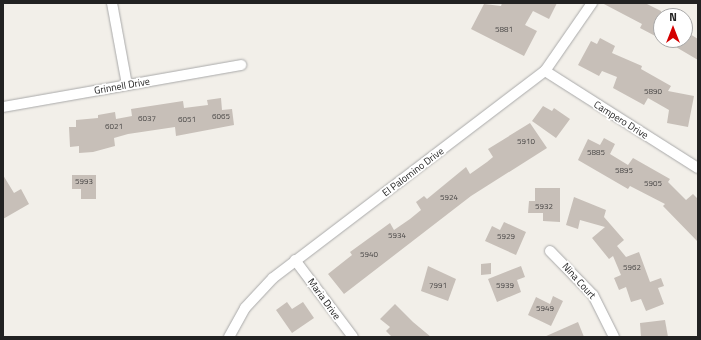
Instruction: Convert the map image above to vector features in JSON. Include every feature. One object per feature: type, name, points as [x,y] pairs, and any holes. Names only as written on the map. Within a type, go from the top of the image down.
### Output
[{"type":"street","points":[[112,3],[127,85]]},
{"type":"street","name":"El Palomino Drive","points":[[229,337],[253,298],[295,260],[545,71],[592,3]]},
{"type":"street","name":"Grinnell Drive","points":[[3,108],[242,65]]},
{"type":"street","name":"Campero Drive","points":[[545,71],[698,168]]},
{"type":"street","name":"Nina Court","points":[[550,251],[593,295],[614,337]]},
{"type":"street","name":"Maria Drive","points":[[295,260],[353,337]]},
{"type":"building","points":[[502,3],[557,3],[549,19],[533,11],[525,25],[537,31],[524,56],[471,29],[484,4],[501,6]]},
{"type":"building","points":[[602,3],[645,3],[655,8],[653,8],[653,35],[640,28],[642,24]]},
{"type":"building","points":[[693,36],[698,39],[698,60],[678,48],[693,48]]},
{"type":"building","points":[[600,38],[615,46],[612,53],[642,66],[641,69],[671,86],[668,91],[694,96],[688,127],[667,123],[669,110],[648,98],[644,105],[613,88],[617,77],[602,71],[599,76],[578,65],[591,41],[597,44]]},
{"type":"building","points":[[221,98],[222,110],[232,109],[234,125],[176,136],[175,127],[128,134],[114,138],[115,146],[93,152],[79,153],[79,146],[70,147],[69,127],[76,127],[76,120],[98,118],[98,115],[115,112],[116,119],[132,116],[131,109],[183,101],[184,108],[208,105],[207,100]]},
{"type":"building","points":[[543,106],[552,111],[554,108],[570,119],[556,138],[532,121]]},
{"type":"building","points":[[530,123],[547,148],[471,196],[344,294],[328,274],[352,255],[350,252],[390,223],[394,230],[410,219],[421,210],[416,202],[424,196],[427,199],[466,167],[470,174],[493,157],[488,149]]},
{"type":"building","points":[[604,138],[615,144],[610,154],[628,165],[633,158],[670,179],[668,182],[686,200],[693,194],[698,199],[698,242],[663,206],[665,204],[630,186],[628,189],[578,160],[588,139],[600,145]]},
{"type":"building","points":[[3,175],[14,193],[21,189],[29,204],[3,219]]},
{"type":"building","points":[[72,175],[96,175],[96,199],[81,199],[81,189],[72,189]]},
{"type":"building","points":[[535,188],[560,188],[560,222],[543,221],[543,213],[528,213],[529,201],[535,201]]},
{"type":"building","points":[[574,197],[606,210],[604,217],[624,240],[617,246],[626,257],[639,252],[650,282],[661,278],[664,286],[658,288],[664,304],[646,311],[641,299],[631,302],[626,287],[619,290],[614,278],[621,275],[613,256],[609,259],[592,238],[605,227],[580,220],[578,229],[566,225]]},
{"type":"building","points":[[504,222],[526,232],[516,255],[485,241],[492,226],[500,230]]},
{"type":"building","points":[[491,263],[491,274],[481,275],[481,264]]},
{"type":"building","points":[[428,266],[456,279],[448,301],[421,291]]},
{"type":"building","points":[[521,266],[525,277],[517,280],[521,292],[497,302],[488,279]]},
{"type":"building","points":[[553,296],[563,301],[551,326],[528,315],[536,297],[550,304]]},
{"type":"building","points":[[287,302],[292,309],[303,302],[314,318],[292,333],[276,310]]},
{"type":"building","points":[[395,304],[431,337],[392,337],[386,331],[390,327],[380,319]]},
{"type":"building","points":[[665,320],[668,337],[641,337],[640,323]]},
{"type":"building","points":[[578,322],[584,337],[544,337]]}]
